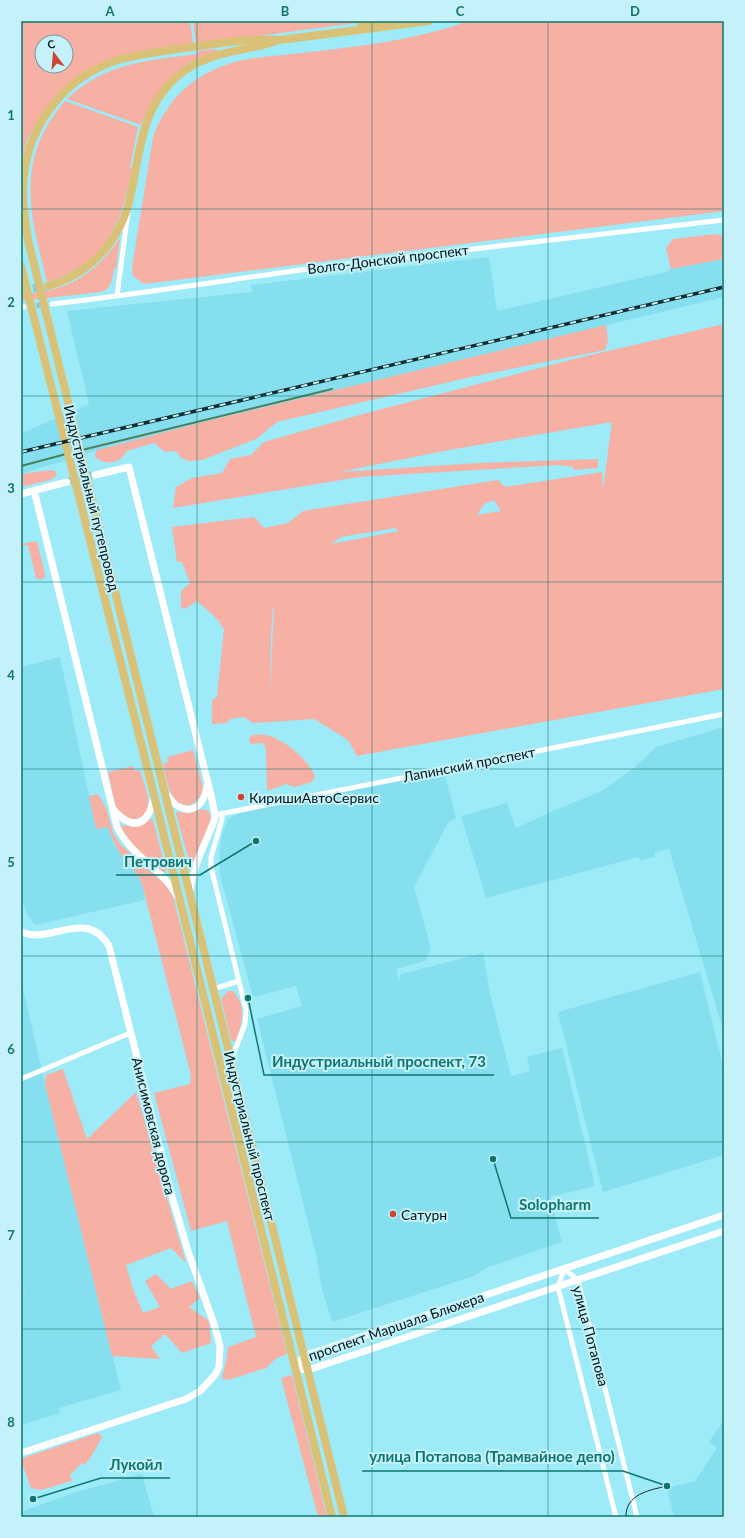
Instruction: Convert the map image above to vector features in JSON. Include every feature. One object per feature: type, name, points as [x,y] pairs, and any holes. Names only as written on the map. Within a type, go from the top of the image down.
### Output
[{"type":"main road","points":[[344,32],[357,25],[371,24],[379,21]]},
{"type":"main road","points":[[28,240],[23,189],[24,172],[28,151],[38,127],[59,98],[73,85],[94,71],[106,65],[140,55],[260,39],[280,40],[429,21]]},
{"type":"main road","points":[[48,286],[57,284],[87,268],[103,253],[118,231],[125,216],[130,199],[145,126],[150,113],[162,92],[187,69],[209,57],[261,46],[280,40]]},
{"type":"main road","points":[[21,221],[28,240]]},
{"type":"main road","name":"Индустриальный путепровод","points":[[28,240],[157,755]]},
{"type":"main road","name":"Индустриальный путепровод","points":[[21,266],[145,759]]},
{"type":"main road","name":"Индустриальный проспект","points":[[157,755],[213,989],[344,1517]]},
{"type":"main road","name":"Индустриальный проспект","points":[[145,759],[332,1517]]},
{"type":"street","points":[[116,296],[130,199]]},
{"type":"street","name":"Волго-Донской проспект","points":[[52,304],[387,259],[724,220]]},
{"type":"street","points":[[95,475],[129,467],[208,784],[218,814],[222,819],[211,857],[211,867],[244,1000],[246,1017],[245,1024],[231,1060]]},
{"type":"street","points":[[21,494],[67,482]]},
{"type":"street","points":[[34,490],[117,827],[122,838],[139,857],[169,884],[178,897]]},
{"type":"street","name":"Лапинский проспект","points":[[218,814],[724,714]]},
{"type":"street","points":[[166,794],[178,807],[187,810],[193,809],[204,799],[208,784]]},
{"type":"street","points":[[111,806],[120,817],[126,821],[133,823],[141,822],[147,817],[154,798]]},
{"type":"street","points":[[190,895],[192,876],[218,814]]},
{"type":"street","name":"Анисимовская дорога","points":[[21,932],[34,935],[68,929],[87,928],[100,934],[109,946],[180,1226],[214,1324],[220,1346],[218,1367],[215,1375],[200,1391],[186,1399],[21,1454]]},
{"type":"street","points":[[213,989],[239,981]]},
{"type":"street","points":[[21,1079],[130,1033]]},
{"type":"street","name":"проспект Маршала Блюхера","points":[[724,1215],[304,1356],[295,1368],[308,1370],[724,1231]]},
{"type":"street","name":"улица Потапова","points":[[616,1517],[558,1287],[564,1269],[578,1280],[637,1517]]},
{"type":"shaded area","points":[[21,21],[190,21],[193,44],[131,53],[59,93],[45,109],[28,138],[21,162]]},
{"type":"shaded area","points":[[193,21],[372,21],[196,44]]},
{"type":"shaded area","points":[[469,21],[724,21],[724,211],[144,284],[133,276],[132,268],[153,137],[168,107],[189,85],[215,69],[230,63],[247,59],[387,42]]},
{"type":"shaded area","points":[[217,49],[217,51],[191,64],[170,79],[154,98],[141,125],[67,99],[97,77],[112,70],[128,65],[197,54],[197,51]]},
{"type":"shaded area","points":[[65,101],[138,127],[130,167],[132,168],[123,207],[108,239],[84,264],[67,274],[47,282],[35,233],[32,210],[30,188],[32,166],[38,145],[49,123]]},
{"type":"shaded area","points":[[715,234],[724,236],[724,259],[671,269],[666,248],[673,239]]},
{"type":"shaded area","points":[[119,239],[116,269],[114,269],[111,284],[104,291],[21,301],[21,294],[51,290],[65,286],[77,280],[100,263]]},
{"type":"shaded area","points":[[489,257],[497,311],[666,272],[671,269],[724,259],[724,297],[203,422],[105,448],[21,474],[21,432],[27,431],[89,404],[67,311],[252,292],[251,285]]},
{"type":"shaded area","points":[[724,324],[724,689],[357,756],[348,740],[314,719],[253,723],[244,717],[230,719],[227,723],[212,724],[212,700],[217,697],[224,629],[215,617],[197,601],[185,609],[181,607],[181,591],[190,583],[182,562],[177,562],[172,527],[254,517],[264,528],[288,523],[303,511],[498,480],[505,487],[602,472],[603,489],[612,422],[449,450],[339,472],[479,463],[598,459],[598,468],[574,470],[573,467],[558,465],[359,477],[173,508],[176,487],[192,478],[222,473],[230,459],[251,455],[264,442],[363,414],[578,358]],"holes":[[[494,500],[501,511],[477,515],[484,504]],[[395,528],[399,531],[331,544],[341,537]],[[274,607],[270,697],[271,633]]]},
{"type":"shaded area","points":[[606,325],[608,341],[605,350],[471,377],[277,422],[256,439],[202,460],[189,461],[181,458],[176,451],[165,452],[154,443],[127,451],[120,459],[112,462],[103,462],[94,456],[97,450],[203,422]]},
{"type":"shaded area","points":[[52,470],[56,472],[56,476],[50,480],[21,487],[21,474]]},
{"type":"shaded area","points":[[37,541],[45,575],[45,577],[40,580],[36,578],[28,545],[21,546],[21,544]]},
{"type":"shaded area","points":[[60,657],[96,829],[108,827],[114,844],[125,860],[137,872],[142,884],[145,900],[35,925],[27,914],[21,897],[21,667]]},
{"type":"shaded area","points":[[724,727],[724,1033],[669,849],[655,852],[655,857],[640,860],[638,857],[486,898],[461,816],[507,803],[516,828],[600,792],[634,768],[656,747]]},
{"type":"shaded area","points":[[251,735],[270,736],[283,742],[297,752],[303,758],[315,777],[312,782],[294,787],[286,784],[267,791],[266,749],[263,743],[251,744],[249,741]]},
{"type":"shaded area","points":[[193,750],[203,792],[196,802],[188,805],[181,804],[172,794],[163,764],[168,762],[167,757]]},
{"type":"shaded area","points":[[133,766],[135,771],[140,770],[147,793],[148,802],[146,811],[143,815],[134,819],[120,813],[117,808],[108,772]]},
{"type":"shaded area","points":[[444,773],[456,818],[448,823],[414,887],[431,949],[425,961],[396,969],[399,981],[401,974],[483,953],[490,994],[511,1076],[530,1071],[527,1057],[562,1048],[595,1186],[550,1197],[562,1242],[486,1268],[474,1276],[332,1322],[322,1289],[316,1255],[257,1019],[302,1006],[296,986],[253,997],[220,875],[219,854],[222,835],[228,819],[240,813]]},
{"type":"shaded area","points":[[98,794],[107,810],[113,833],[119,843],[172,892],[287,1354],[275,1359],[266,1368],[228,1380],[223,1379],[222,1377],[228,1347],[256,1337],[227,1221],[191,1231],[154,1093],[190,1084],[191,1075],[142,884],[117,849],[108,827],[96,829],[89,796]]},
{"type":"shaded area","points":[[203,809],[209,811],[211,819],[194,862],[190,865],[176,813],[188,813]]},
{"type":"shaded area","points":[[151,819],[153,820],[166,870],[164,873],[129,844],[119,825],[136,827]]},
{"type":"shaded area","points":[[700,972],[724,1070],[724,1155],[603,1192],[558,1012]]},
{"type":"shaded area","points":[[21,980],[45,1084],[121,1390],[59,1408],[60,1413],[21,1425],[21,1281],[27,1301],[21,1275]]},
{"type":"shaded area","points":[[228,991],[233,991],[242,1009],[240,1028],[236,1041],[231,1040],[221,999]]},
{"type":"shaded area","points":[[63,1069],[87,1139],[136,1092],[186,1263],[171,1248],[126,1265],[133,1289],[143,1313],[160,1307],[145,1281],[156,1274],[171,1289],[192,1281],[200,1298],[189,1307],[209,1321],[211,1343],[182,1353],[165,1334],[151,1346],[160,1359],[112,1356],[45,1084],[46,1075]]},
{"type":"shaded area","points":[[292,1375],[327,1517],[318,1517],[281,1378]]},
{"type":"shaded area","points":[[724,1420],[724,1517],[674,1517],[667,1488],[695,1481],[717,1448],[709,1442]]},
{"type":"shaded area","points":[[98,1433],[102,1437],[94,1452],[85,1465],[82,1463],[70,1475],[72,1481],[41,1490],[31,1488],[21,1460],[23,1458]]},
{"type":"shaded area","points":[[142,1474],[154,1517],[21,1517],[21,1512],[73,1493]]},
{"type":"waterway","points":[[82,450],[332,389]]},
{"type":"waterway","points":[[21,466],[66,454]]},
{"type":"tunnel","points":[[21,290],[46,287]]},
{"type":"tunnel","points":[[29,307],[47,304]]},
{"type":"tunnel","points":[[69,481],[92,475]]},
{"type":"tram line","points":[[626,1517],[627,1509],[634,1498],[653,1489],[667,1486]]},
{"type":"railway","points":[[21,452],[724,287]]},
{"type":"place","name":"КиришиАвтоСервис","points":[[241,797]]},
{"type":"place","name":"Петрович","points":[[256,841]]},
{"type":"place","name":"Индустриальный проспект, 73","points":[[248,998]]},
{"type":"place","name":"Solopharm","points":[[493,1159]]},
{"type":"place","name":"Сатурн","points":[[393,1214]]},
{"type":"place","name":"улица Потапова (Трамвайное депо)","points":[[667,1486]]},
{"type":"place","name":"Лукойл","points":[[33,1499]]}]
